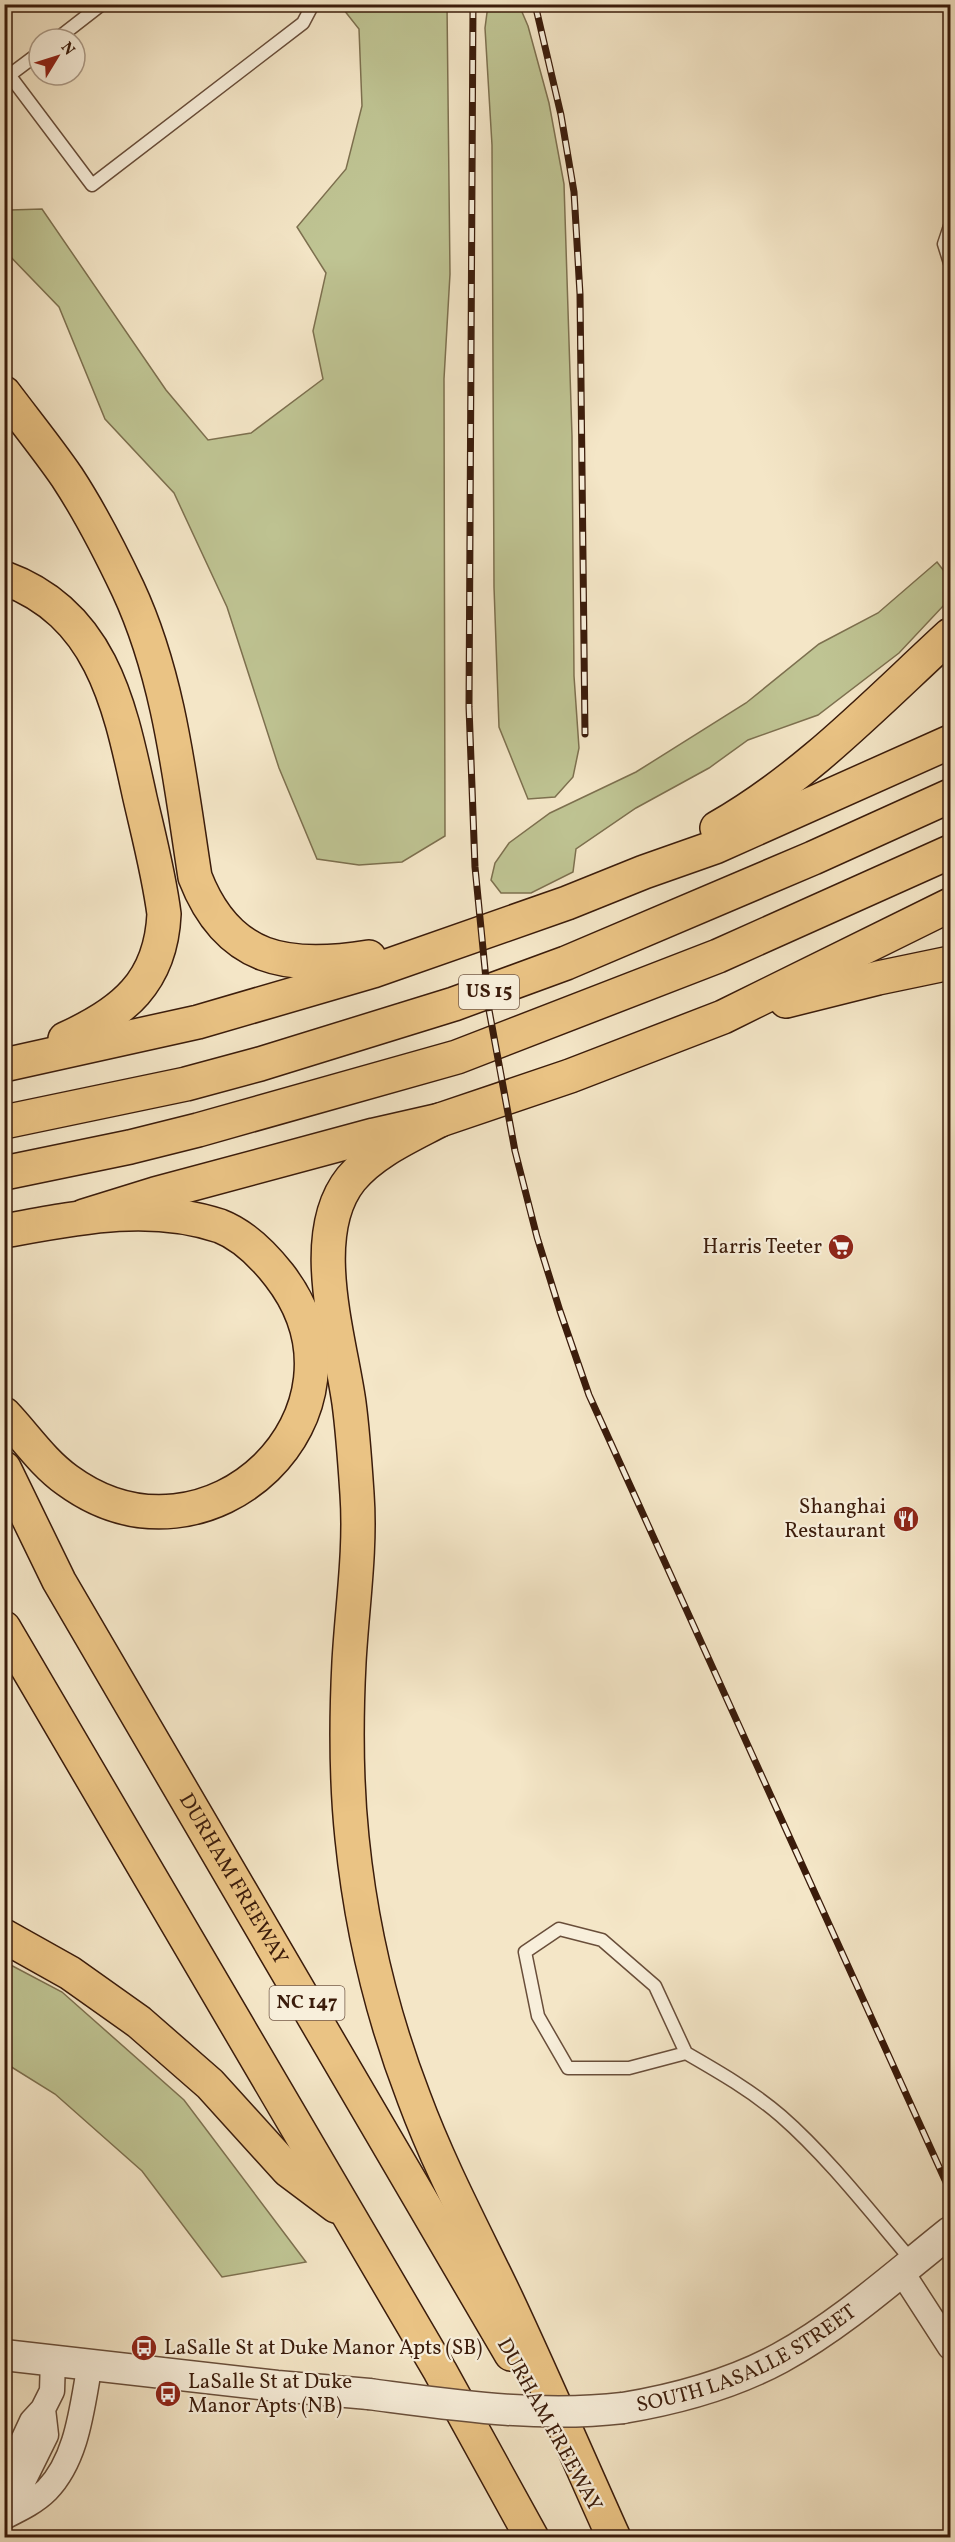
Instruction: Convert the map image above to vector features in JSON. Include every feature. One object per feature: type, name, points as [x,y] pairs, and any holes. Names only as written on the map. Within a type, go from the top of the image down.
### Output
[{"type":"highway","points":[[4,393],[67,478],[102,536],[129,591],[164,696],[195,877],[204,899],[219,921],[255,950],[275,958],[302,963],[334,962],[454,942]]},
{"type":"highway","points":[[4,578],[24,585],[45,597],[85,638],[99,660],[117,702],[125,729],[164,914],[164,930],[153,962],[139,988],[128,1002],[110,1017],[92,1027],[8,1064]]},
{"type":"highway","points":[[644,872],[771,793],[878,704],[951,635]]},
{"type":"highway","points":[[8,1064],[198,1022],[304,993],[373,971],[567,903],[715,847],[951,742]]},
{"type":"highway","name":"US 15","points":[[4,1122],[196,1081],[260,1064],[454,1004],[588,954],[951,796]]},
{"type":"highway","name":"US 15","points":[[4,1173],[130,1147],[198,1130],[457,1057],[718,956],[951,852]]},
{"type":"highway","points":[[4,1231],[84,1216],[155,1194],[374,1135],[440,1120],[570,1076],[723,1017],[951,905]]},
{"type":"highway","points":[[723,1017],[878,978],[951,963]]},
{"type":"highway","points":[[440,1120],[384,1152],[352,1178],[337,1206],[328,1236],[329,1278],[349,1404],[357,1500],[357,1563],[349,1664],[347,1749],[352,1838],[362,1908],[376,1976],[395,2047],[414,2099],[612,2538]]},
{"type":"highway","points":[[4,1414],[44,1460],[66,1480],[126,1509],[148,1511],[186,1509],[205,1505],[237,1492],[274,1461],[290,1437],[300,1416],[310,1382],[310,1345],[306,1326],[292,1291],[258,1251],[222,1227],[178,1216],[127,1214],[84,1216]]},
{"type":"highway","name":"DURHAM FREEWAY","points":[[4,1468],[59,1581],[409,2177],[525,2378],[612,2538]]},
{"type":"highway","name":"NC 147","points":[[4,1628],[352,2220],[532,2538]]},
{"type":"highway","points":[[4,1936],[70,1973],[139,2022],[210,2084],[288,2170],[352,2220]]},
{"type":"street","name":"SOUTH LASALLE STREET","points":[[4,2355],[480,2408],[583,2413],[623,2408],[662,2402],[691,2393],[750,2372],[780,2358],[843,2317],[951,2232]]},
{"type":"street","points":[[907,2266],[951,2347]]},
{"type":"street","points":[[4,2481],[32,2421],[43,2409],[52,2391],[53,2360]]},
{"type":"street","points":[[5,2516],[29,2505],[48,2490],[65,2464],[77,2431],[90,2364]]},
{"type":"street","points":[[5,2516],[46,2435],[43,2409]]},
{"type":"lane","points":[[72,27],[102,4]]},
{"type":"lane","points":[[27,60],[8,71],[92,185],[303,23],[313,4]]},
{"type":"lane","points":[[951,226],[944,244],[951,263]]},
{"type":"lane","points":[[686,2053],[629,2068],[568,2068],[538,2016],[525,1952],[559,1929],[602,1940],[655,1986],[686,2053],[735,2082],[781,2116],[836,2173],[907,2266]]},
{"type":"green space","points":[[340,5],[447,5],[450,274],[444,379],[445,836],[402,862],[359,865],[317,859],[279,768],[227,607],[174,493],[105,419],[59,307],[4,250],[5,203],[10,210],[42,209],[166,390],[208,440],[251,433],[323,379],[313,331],[326,273],[297,227],[346,169],[362,106],[359,29]]},
{"type":"green space","points":[[488,5],[519,5],[528,26],[549,103],[564,184],[572,436],[574,676],[579,748],[573,777],[555,797],[528,799],[499,727],[494,587],[492,145],[485,28]]},
{"type":"green space","points":[[937,562],[947,575],[945,604],[899,653],[818,715],[748,740],[709,768],[636,808],[576,849],[573,872],[531,893],[501,893],[491,880],[495,863],[509,843],[550,813],[636,772],[746,703],[819,644],[878,613]]},
{"type":"green space","points":[[5,1962],[62,1992],[184,2100],[306,2262],[222,2277],[142,2171],[55,2094],[5,2063]]},
{"type":"railway","points":[[473,4],[469,707],[475,867],[489,1010],[515,1151],[537,1237],[589,1395],[950,2191]]},
{"type":"railway","points":[[535,4],[561,115],[574,192],[580,294],[585,734]]},
{"type":"place","name":"Harris Teeter","points":[[841,1247]]},
{"type":"place","name":"Shanghai Restaurant","points":[[906,1519]]},
{"type":"place","name":"LaSalle St at Duke Manor Apts (SB)","points":[[144,2348]]},
{"type":"place","name":"LaSalle St at Duke Manor Apts (NB)","points":[[168,2394]]}]
